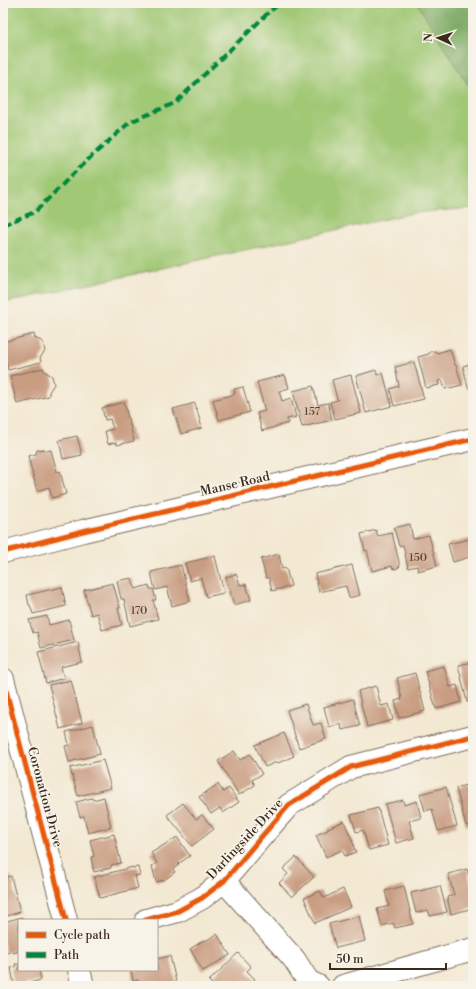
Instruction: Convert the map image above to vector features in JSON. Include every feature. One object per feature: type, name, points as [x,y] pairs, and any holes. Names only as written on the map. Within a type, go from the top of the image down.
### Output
[{"type":"street","name":"Manse Road","points":[[3,552],[83,531],[473,439]]},
{"type":"street","name":"Coronation Drive","points":[[3,679],[66,919]]},
{"type":"street","name":"Darlingside Drive","points":[[150,919],[178,911],[202,898],[224,881],[289,805],[350,767],[473,736]]},
{"type":"street","points":[[224,881],[294,959],[308,981],[318,986]]},
{"type":"street","points":[[343,986],[473,950]]},
{"type":"street","points":[[79,971],[83,986]]},
{"type":"green space","points":[[3,3],[473,3],[473,208],[413,213],[3,303]]},
{"type":"green space","points":[[417,3],[473,3],[473,93]]},
{"type":"building","points":[[34,334],[35,338],[43,342],[45,351],[40,358],[41,362],[8,370],[3,351],[3,342]]},
{"type":"building","points":[[450,349],[462,385],[445,389],[442,380],[438,381],[439,385],[426,388],[418,357],[429,354],[430,352],[435,351],[437,353]]},
{"type":"building","points":[[414,362],[424,399],[394,406],[390,389],[399,386],[395,367]]},
{"type":"building","points":[[473,363],[473,386],[468,388],[463,366]]},
{"type":"building","points":[[43,368],[44,371],[52,376],[54,384],[49,392],[49,396],[17,404],[10,376]]},
{"type":"building","points":[[376,370],[377,375],[383,373],[392,406],[366,413],[356,376]]},
{"type":"building","points":[[285,375],[289,388],[279,391],[282,401],[291,398],[296,417],[287,419],[288,423],[262,431],[257,413],[265,411],[257,382]]},
{"type":"building","points":[[351,375],[361,413],[335,419],[330,402],[338,399],[332,380]]},
{"type":"building","points":[[313,386],[318,405],[328,403],[332,420],[302,427],[293,391]]},
{"type":"building","points":[[243,387],[250,412],[219,420],[213,400],[235,394],[234,389]]},
{"type":"building","points":[[124,402],[134,441],[117,445],[116,442],[108,444],[105,431],[113,429],[110,419],[105,420],[102,408]]},
{"type":"building","points":[[195,403],[202,428],[181,434],[173,409]]},
{"type":"building","points":[[77,436],[82,455],[63,459],[59,440]]},
{"type":"building","points":[[44,449],[47,451],[51,450],[57,472],[60,471],[66,494],[52,498],[49,487],[37,491],[28,456],[36,454],[37,450]]},
{"type":"building","points":[[410,524],[413,539],[429,535],[437,566],[418,571],[417,566],[408,568],[403,545],[399,546],[394,528]]},
{"type":"building","points":[[376,530],[378,536],[392,533],[400,566],[398,568],[392,568],[392,566],[372,571],[361,534]]},
{"type":"building","points":[[473,538],[473,556],[453,562],[448,544]]},
{"type":"building","points":[[279,554],[282,569],[286,568],[291,586],[272,591],[269,578],[266,578],[261,559]]},
{"type":"building","points":[[215,556],[224,593],[206,597],[201,578],[190,581],[185,563]]},
{"type":"building","points":[[181,565],[190,601],[172,606],[167,587],[155,590],[151,572]]},
{"type":"building","points":[[352,565],[360,595],[349,598],[346,586],[319,592],[315,574]]},
{"type":"building","points":[[236,574],[240,585],[246,584],[251,600],[234,605],[226,577]]},
{"type":"building","points":[[132,578],[135,589],[149,585],[150,589],[153,589],[156,600],[153,600],[158,619],[130,626],[124,599],[121,599],[117,581]]},
{"type":"building","points":[[113,583],[120,608],[118,608],[122,625],[102,630],[97,613],[91,615],[84,590]]},
{"type":"building","points":[[62,587],[66,606],[33,614],[27,595]]},
{"type":"building","points":[[47,616],[49,625],[69,620],[74,640],[41,648],[37,632],[33,633],[29,620]]},
{"type":"building","points":[[78,642],[82,662],[61,667],[64,678],[46,683],[38,652]]},
{"type":"building","points":[[473,662],[473,701],[467,702],[458,665]]},
{"type":"building","points":[[444,666],[450,687],[457,685],[461,702],[436,709],[425,671]]},
{"type":"building","points":[[415,673],[425,711],[399,718],[395,701],[402,699],[397,678]]},
{"type":"building","points":[[71,680],[82,723],[60,729],[49,685]]},
{"type":"building","points":[[376,686],[381,706],[389,704],[393,720],[367,727],[358,691]]},
{"type":"building","points":[[353,699],[360,726],[342,730],[341,724],[329,727],[324,707]]},
{"type":"building","points":[[306,704],[313,725],[321,723],[326,739],[299,748],[287,710]]},
{"type":"building","points":[[93,725],[100,754],[69,762],[65,746],[69,745],[66,732]]},
{"type":"building","points":[[284,733],[294,756],[265,767],[255,745]]},
{"type":"building","points":[[234,751],[240,760],[250,754],[262,774],[252,780],[255,785],[239,795],[218,761]]},
{"type":"building","points":[[103,760],[111,788],[78,796],[70,768]]},
{"type":"building","points":[[473,783],[473,824],[466,826],[456,788]]},
{"type":"building","points":[[218,784],[223,792],[229,788],[239,802],[223,813],[220,808],[211,814],[199,797]]},
{"type":"building","points":[[446,787],[457,826],[438,831],[432,809],[425,811],[420,794]]},
{"type":"building","points":[[104,797],[111,827],[88,833],[84,816],[80,817],[76,802]]},
{"type":"building","points":[[403,800],[404,805],[417,801],[421,818],[409,821],[414,838],[396,843],[385,804]]},
{"type":"building","points":[[183,803],[196,819],[202,815],[214,829],[192,846],[167,815]]},
{"type":"building","points":[[378,808],[388,845],[369,850],[363,830],[356,832],[351,815]]},
{"type":"building","points":[[344,821],[356,852],[345,856],[342,850],[326,857],[316,835]]},
{"type":"building","points":[[114,834],[121,863],[111,865],[111,868],[94,872],[91,857],[94,856],[90,840]]},
{"type":"building","points":[[177,837],[190,856],[173,869],[175,872],[164,880],[156,882],[152,866],[157,863],[151,853]]},
{"type":"building","points":[[296,857],[314,877],[292,897],[279,883],[288,874],[283,869]]},
{"type":"building","points":[[138,867],[140,875],[135,876],[138,888],[100,898],[94,877]]},
{"type":"building","points":[[467,869],[473,891],[473,908],[451,914],[447,897],[454,895],[448,874]]},
{"type":"building","points":[[11,876],[20,912],[3,917],[3,878]]},
{"type":"building","points":[[404,886],[413,924],[395,928],[393,923],[382,926],[377,909],[389,906],[385,891]]},
{"type":"building","points":[[440,886],[447,912],[430,916],[428,910],[416,913],[411,893]]},
{"type":"building","points":[[343,889],[351,907],[315,923],[304,898],[320,891],[324,898]]},
{"type":"building","points":[[359,916],[365,941],[336,948],[329,924]]},
{"type":"building","points":[[22,917],[22,919],[18,919],[18,951],[6,953],[3,942],[3,922]]},
{"type":"building","points":[[217,934],[230,955],[203,971],[190,949]]},
{"type":"building","points":[[238,953],[251,967],[247,971],[255,979],[248,986],[237,986],[234,983],[231,986],[214,986],[209,981]]},
{"type":"building","points":[[170,956],[177,986],[140,986],[138,980],[133,981],[131,971],[158,971],[158,959]]},
{"type":"building","points":[[15,964],[18,964],[18,971],[39,971],[41,980],[14,985],[11,968],[16,967]]},
{"type":"marked path","points":[[3,225],[35,212],[81,166],[130,122],[175,103],[280,3]]},
{"type":"cycle path","points":[[3,552],[83,531],[473,439]]},
{"type":"cycle path","points":[[3,679],[66,919]]},
{"type":"cycle path","points":[[150,919],[178,911],[202,898],[224,881],[289,805],[351,767],[473,736]]}]
